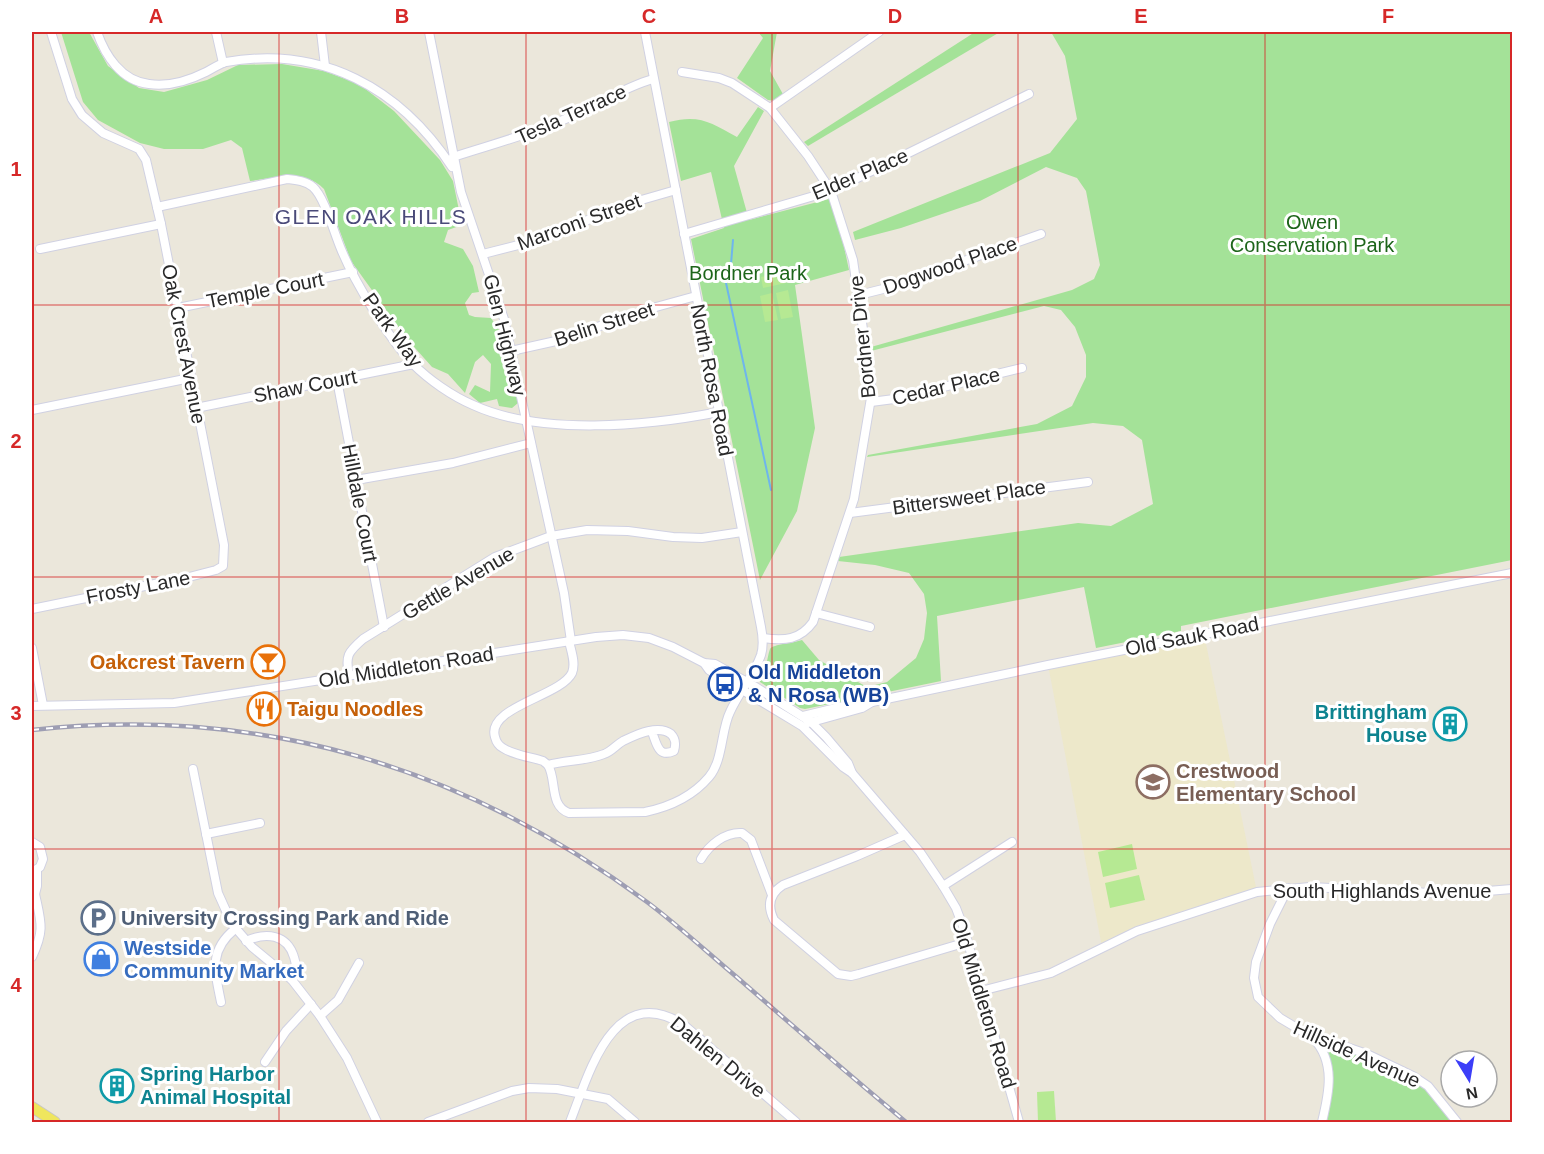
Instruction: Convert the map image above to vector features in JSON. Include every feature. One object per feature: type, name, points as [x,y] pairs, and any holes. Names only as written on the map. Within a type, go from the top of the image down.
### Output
[{"type":"main road","points":[[32,1107],[55,1122]]},
{"type":"street","name":"Oak Crest Avenue","points":[[51,32],[72,99],[82,115],[103,133],[135,147],[145,155],[161,224],[224,545]]},
{"type":"street","points":[[97,32],[108,56],[115,65],[127,76],[142,83],[172,84],[192,79],[223,63],[239,60],[284,60],[325,66],[367,84],[389,99],[432,140],[456,173]]},
{"type":"street","points":[[216,32],[223,63]]},
{"type":"street","points":[[321,32],[325,66]]},
{"type":"street","name":"Glen Highway","points":[[429,32],[456,173],[504,319],[564,593],[574,667],[568,678],[504,715],[496,724],[495,739],[502,748],[543,761],[548,765]]},
{"type":"street","name":"North Rosa Road","points":[[548,765],[553,774],[558,805],[565,812],[573,814],[645,812],[663,808],[696,790],[715,769],[729,713],[760,657],[763,638],[645,32]]},
{"type":"street","points":[[770,108],[879,32]]},
{"type":"street","name":"Bordner Drive","points":[[682,72],[719,78],[732,83],[770,108],[808,156],[831,191],[853,260],[860,295],[872,392],[858,480],[850,513],[813,622],[802,635],[782,640],[763,638]]},
{"type":"street","name":"Tesla Terrace","points":[[453,157],[543,129],[621,91],[653,79]]},
{"type":"street","name":"Elder Place","points":[[684,234],[831,191],[1029,94]]},
{"type":"street","name":"Park Way","points":[[157,207],[287,179],[300,180],[314,187],[353,272],[393,337],[414,364],[433,380],[471,405],[526,421],[583,425],[719,412]]},
{"type":"street","name":"Marconi Street","points":[[483,254],[542,239],[624,205],[676,190]]},
{"type":"street","points":[[40,249],[161,224]]},
{"type":"street","name":"Dogwood Place","points":[[860,295],[887,288],[1041,234]]},
{"type":"street","name":"Temple Court","points":[[178,308],[353,272]]},
{"type":"street","name":"Belin Street","points":[[511,351],[556,341],[696,296]]},
{"type":"street","name":"Shaw Court","points":[[196,408],[414,364]]},
{"type":"street","name":"Cedar Place","points":[[871,402],[894,399],[1022,368]]},
{"type":"street","points":[[32,410],[190,378]]},
{"type":"street","name":"Hilldale Court","points":[[337,380],[384,627]]},
{"type":"street","points":[[356,480],[453,463],[531,443]]},
{"type":"street","name":"Bittersweet Place","points":[[850,513],[1088,482]]},
{"type":"street","name":"Gettle Avenue","points":[[349,675],[347,659],[349,653],[363,639],[495,557],[551,536],[587,530],[628,531],[702,538],[742,532]]},
{"type":"street","name":"Frosty Lane","points":[[32,609],[216,570],[223,566],[224,545]]},
{"type":"street","name":"Old Sauk Road","points":[[803,716],[861,702],[872,702],[1512,573]]},
{"type":"street","points":[[816,613],[870,627]]},
{"type":"street","name":"Old Middleton Road","points":[[32,706],[174,704],[610,635],[636,636],[660,641],[704,663],[710,670],[803,716],[826,736],[848,763],[852,774]]},
{"type":"street","points":[[32,648],[43,705]]},
{"type":"street","name":"Old Middleton Road","points":[[745,686],[802,726],[843,768],[852,774],[920,852],[943,886],[956,908],[968,942],[1019,1122]]},
{"type":"street","name":"Old Sauk Road","points":[[802,726],[862,708],[872,702]]},
{"type":"street","points":[[802,726],[803,716]]},
{"type":"street","points":[[826,736],[829,723],[834,717]]},
{"type":"street","points":[[548,765],[605,754],[616,745],[642,732],[652,732]]},
{"type":"street","points":[[193,769],[218,893],[235,929],[292,980],[320,1016],[347,1058],[377,1122]]},
{"type":"street","points":[[206,834],[260,823]]},
{"type":"street","points":[[700,859],[716,841],[734,833],[742,833],[751,840],[772,895],[769,908],[774,920],[838,974],[844,976],[859,974],[968,942]]},
{"type":"street","points":[[772,895],[783,885],[905,835]]},
{"type":"street","points":[[32,842],[40,847],[44,855],[42,863],[34,871],[38,886],[33,891],[42,931],[32,957]]},
{"type":"street","points":[[943,886],[1012,842]]},
{"type":"street","name":"South Highlands Avenue","points":[[981,991],[1051,973],[1073,964],[1113,941],[1257,892],[1288,888],[1348,888],[1451,894],[1512,889]]},
{"type":"street","name":"Hillside Avenue","points":[[1288,888],[1270,924],[1256,962],[1255,989],[1263,1004],[1280,1018],[1312,1038],[1326,1040],[1367,1054],[1413,1076],[1428,1086],[1457,1122]]},
{"type":"street","points":[[220,1002],[214,968],[215,958],[221,942],[235,929]]},
{"type":"street","points":[[246,941],[255,937],[267,936],[276,936],[285,941],[291,948],[296,964],[296,972],[292,980]]},
{"type":"street","points":[[320,1016],[338,1000],[358,963]]},
{"type":"street","points":[[265,1062],[286,1031],[311,1004]]},
{"type":"street","name":"Dahlen Drive","points":[[582,1093],[605,1041],[621,1022],[631,1017],[655,1013],[675,1019],[796,1122]]},
{"type":"street","points":[[1312,1038],[1321,1046],[1328,1070],[1329,1084],[1322,1122]]},
{"type":"street","points":[[428,1122],[521,1090],[557,1089],[608,1099],[635,1122]]},
{"type":"street","points":[[570,1122],[582,1093]]},
{"type":"shaded area","name":"Crestwood Elementary School","points":[[1204,634],[1257,892],[1102,947],[1048,665]]},
{"type":"green space","points":[[61,32],[89,32],[108,66],[139,88],[164,92],[207,80],[238,65],[282,64],[324,71],[359,84],[394,111],[440,160],[453,181],[462,225],[448,230],[444,242],[463,249],[473,266],[479,292],[472,293],[465,303],[469,315],[491,318],[501,333],[518,403],[512,408],[499,406],[497,399],[480,403],[469,394],[475,385],[490,392],[491,364],[483,355],[475,362],[465,393],[448,374],[432,367],[407,339],[351,261],[324,189],[316,183],[308,179],[289,176],[250,181],[242,148],[231,140],[203,149],[164,149],[140,143],[98,120],[83,102]]},
{"type":"green space","points":[[758,32],[777,32],[770,71],[784,96],[775,101],[768,100],[737,78],[763,38]]},
{"type":"green space","points":[[975,32],[1000,32],[808,146],[804,142]]},
{"type":"green space","name":"Owen Conservation Park","points":[[1051,32],[1512,32],[1512,560],[1181,626],[1181,631],[1096,648],[1084,587],[937,616],[941,681],[805,709],[800,708],[760,682],[772,647],[802,640],[819,660],[867,687],[887,682],[916,658],[924,639],[927,613],[924,594],[909,573],[875,565],[838,561],[839,557],[1078,523],[1111,526],[1153,504],[1142,440],[1123,426],[1093,423],[867,457],[1037,424],[1072,406],[1086,377],[1086,355],[1075,327],[1061,310],[1044,306],[871,351],[871,347],[1072,290],[1094,279],[1100,265],[1086,191],[1077,178],[1046,167],[980,201],[901,228],[855,240],[853,232],[1050,153],[1077,119],[1065,56]]},
{"type":"green space","name":"Bordner Park","points":[[758,107],[764,111],[734,166],[749,220],[829,199],[840,228],[849,270],[795,285],[815,428],[797,511],[760,580],[691,239],[724,228],[711,172],[681,181],[669,122],[689,119],[705,121],[737,137]]},
{"type":"green space","points":[[784,272],[786,283],[763,288],[761,277]]},
{"type":"green space","points":[[788,290],[793,317],[781,319],[776,293]]},
{"type":"green space","points":[[772,293],[778,320],[765,322],[760,296]]},
{"type":"green space","points":[[1132,844],[1137,869],[1103,877],[1098,852]]},
{"type":"green space","points":[[1139,875],[1145,900],[1110,908],[1105,883]]},
{"type":"green space","points":[[1320,1042],[1375,1060],[1427,1089],[1439,1105],[1439,1109],[1442,1109],[1452,1122],[1327,1122],[1331,1071],[1326,1052]]},
{"type":"green space","points":[[1054,1091],[1056,1122],[1038,1122],[1037,1092]]},
{"type":"waterway","points":[[733,240],[731,264],[726,283],[771,490]]},
{"type":"railway","points":[[32,730],[116,725],[198,727],[278,738],[356,756],[431,781],[505,814],[577,855],[647,902],[906,1122]]},
{"type":"place","name":"Oakcrest Tavern","points":[[268,662]]},
{"type":"place","name":"Old Middleton & N Rosa (WB)","points":[[725,684]]},
{"type":"place","name":"Taigu Noodles","points":[[264,709]]},
{"type":"place","name":"Brittingham House","points":[[1450,724]]},
{"type":"place","name":"Crestwood Elementary School","points":[[1153,782]]},
{"type":"place","name":"University Crossing Park and Ride","points":[[98,918]]},
{"type":"place","name":"Westside Community Market","points":[[101,959]]},
{"type":"place","name":"Spring Harbor Animal Hospital","points":[[117,1086]]},
{"type":"district","name":"GLEN OAK HILLS","points":[[371,217]]}]
